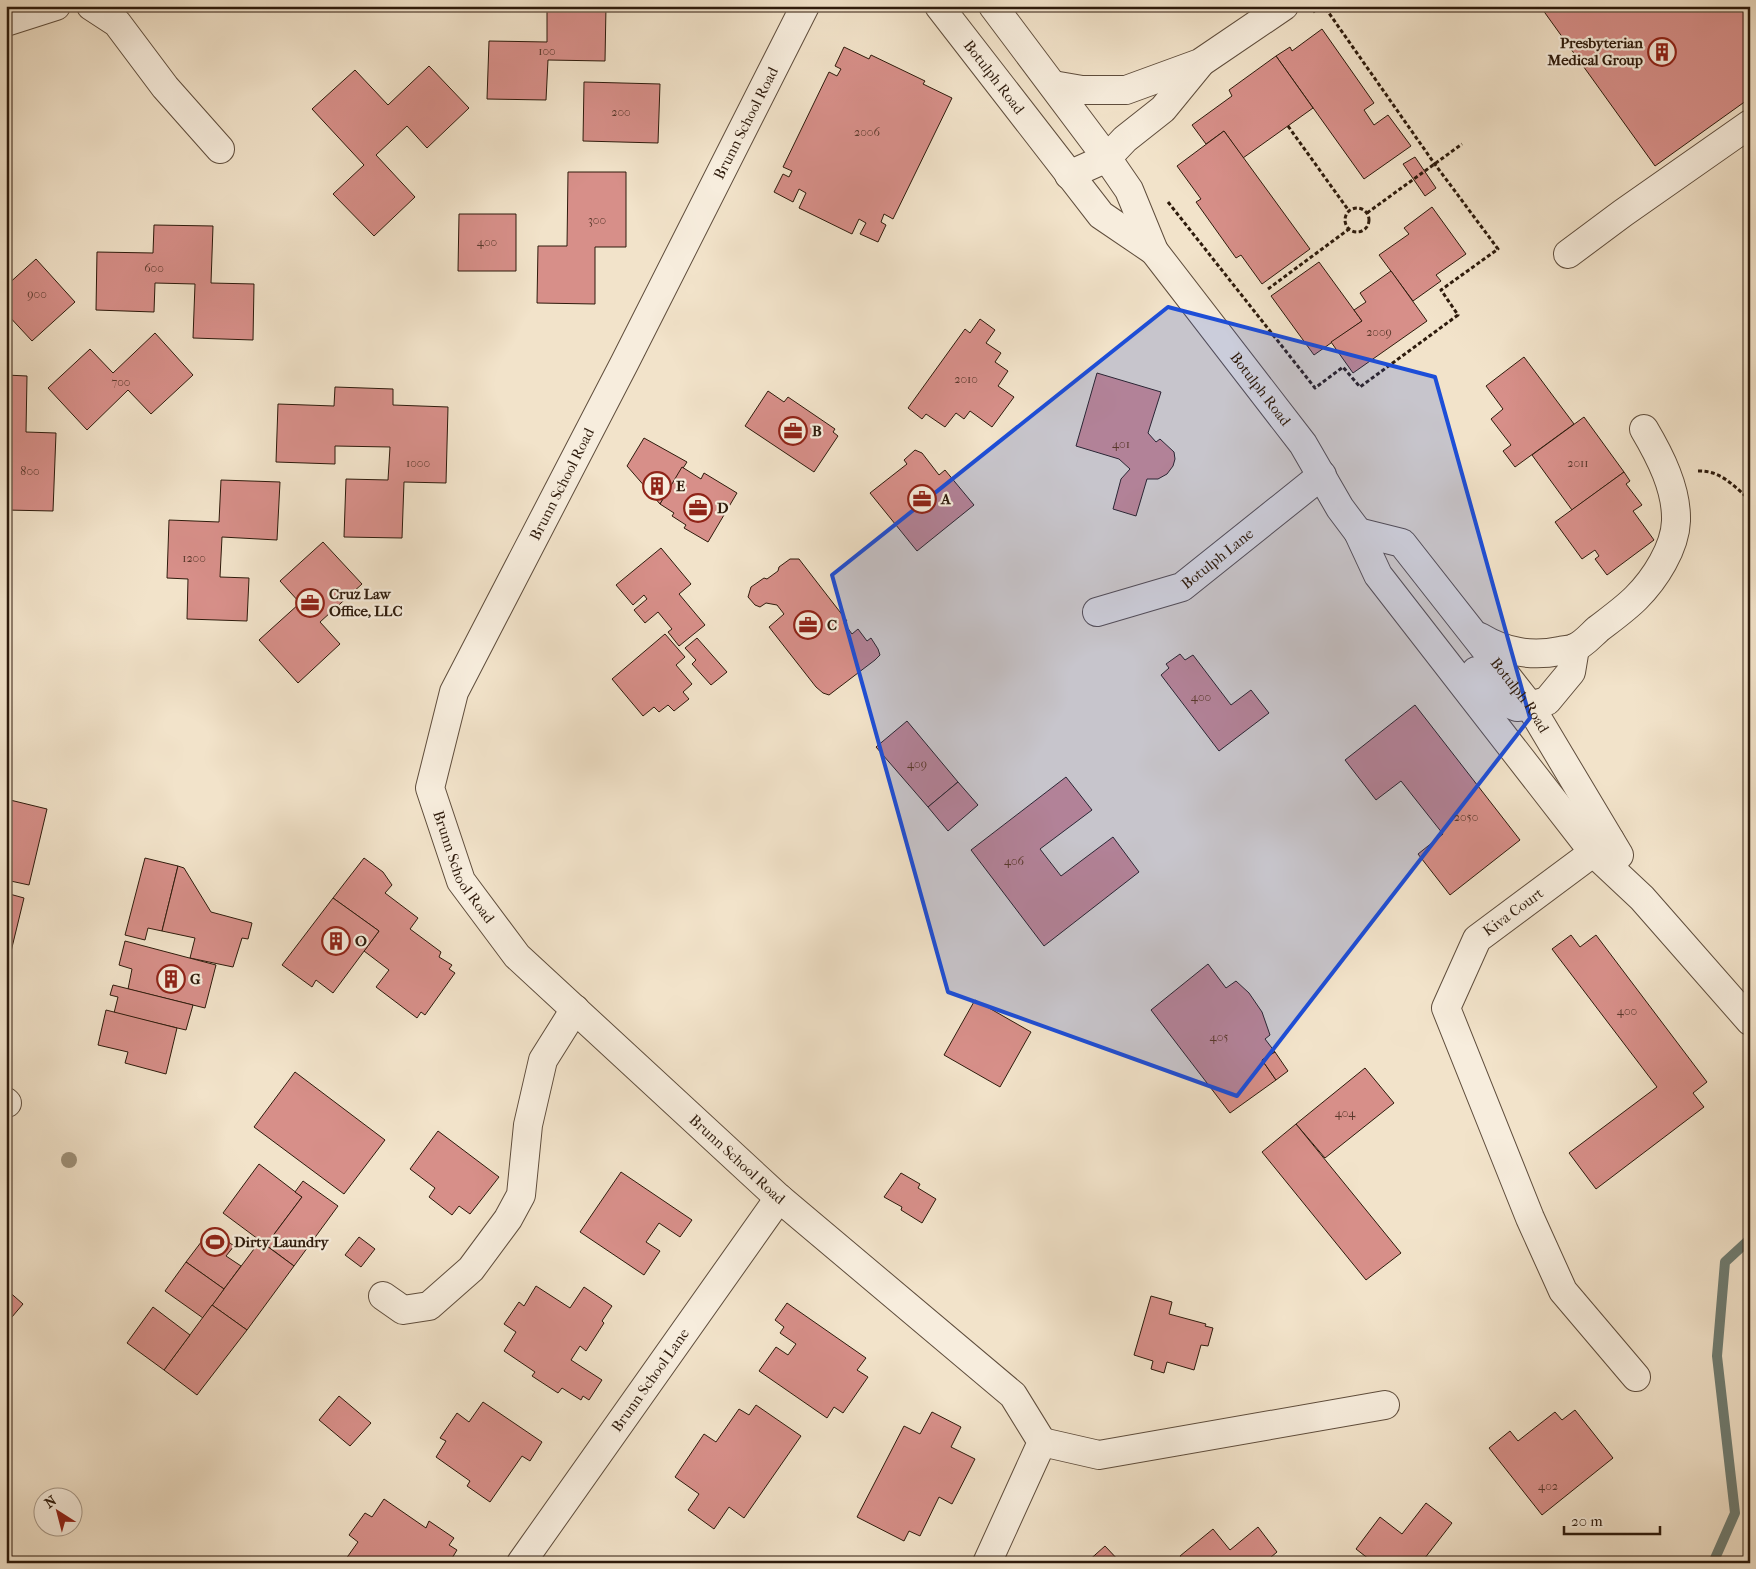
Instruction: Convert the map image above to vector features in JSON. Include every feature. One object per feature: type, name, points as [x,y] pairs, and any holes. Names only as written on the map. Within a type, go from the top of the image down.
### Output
[{"type":"street","points":[[6,22],[56,6]]},
{"type":"street","points":[[91,6],[117,23],[165,87],[220,149]]},
{"type":"street","name":"Brunn School Road","points":[[805,6],[625,362],[454,692],[430,788],[461,881],[517,956],[779,1198],[1013,1395],[1042,1442]]},
{"type":"street","name":"Botulph Road","points":[[939,6],[1101,215],[1154,251]]},
{"type":"street","name":"Botulph Road","points":[[993,6],[1129,190],[1154,251],[1303,444],[1340,508],[1358,532],[1378,575],[1602,846],[1642,898],[1750,1021]]},
{"type":"street","points":[[1053,85],[1082,90],[1126,90],[1200,63],[1295,12]]},
{"type":"street","points":[[1069,175],[1107,158],[1125,139],[1163,109],[1200,63]]},
{"type":"street","points":[[1568,254],[1750,124]]},
{"type":"street","points":[[1474,634],[1491,644],[1514,652],[1546,654],[1575,648],[1636,598],[1648,584],[1670,546],[1676,522],[1674,500],[1668,478],[1656,449],[1644,429]]},
{"type":"street","name":"Botulph Lane","points":[[1097,612],[1182,587],[1322,475]]},
{"type":"street","name":"Botulph Road","points":[[1358,532],[1402,543],[1530,706],[1602,846]]},
{"type":"street","points":[[1378,575],[1435,619],[1497,698],[1507,704],[1518,707],[1530,706],[1547,700],[1571,672],[1575,648]]},
{"type":"street","name":"Kiva Court","points":[[1602,846],[1477,939],[1446,1008],[1530,1218],[1563,1291],[1636,1377]]},
{"type":"street","points":[[383,1296],[403,1310],[429,1306],[472,1269],[508,1219],[521,1195],[528,1125],[543,1060],[575,1009]]},
{"type":"street","name":"Brunn School Lane","points":[[521,1563],[779,1198]]},
{"type":"street","points":[[987,1563],[1042,1442],[1099,1455],[1385,1405]]},
{"type":"path","points":[[1164,197],[1315,388],[1343,368],[1360,387],[1458,315],[1441,290],[1498,249],[1322,6],[1295,12]]},
{"type":"path","points":[[1288,126],[1349,211]]},
{"type":"path","points":[[1367,213],[1462,144]]},
{"type":"path","points":[[1356,208],[1367,213],[1369,220],[1364,230],[1356,232],[1346,226],[1345,218],[1349,211],[1356,208]]},
{"type":"path","points":[[1268,289],[1349,229]]},
{"type":"path","points":[[1668,478],[1700,471],[1713,473],[1727,480],[1750,500]]},
{"type":"highlighted area","points":[[1168,307],[1435,377],[1530,718],[1237,1096],[948,992],[832,575]]},
{"type":"building","points":[[547,6],[606,6],[605,61],[548,60],[546,100],[487,99],[489,41],[547,42]]},
{"type":"building","name":"Presbyterian Medical Group","points":[[1540,6],[1750,6],[1750,98],[1655,166]]},
{"type":"building","points":[[1322,29],[1374,103],[1364,110],[1374,125],[1388,115],[1411,146],[1364,179],[1276,56],[1290,47],[1292,51]]},
{"type":"building","points":[[844,47],[869,59],[871,55],[925,81],[923,84],[952,98],[893,219],[884,214],[881,222],[886,225],[878,242],[860,234],[866,223],[859,219],[852,234],[799,208],[806,193],[799,189],[793,202],[774,192],[783,174],[789,177],[792,171],[783,167],[829,72],[837,76],[841,69],[835,66]]},
{"type":"building","points":[[1276,56],[1313,108],[1243,158],[1224,131],[1206,144],[1192,125],[1232,96],[1229,90]]},
{"type":"building","points":[[429,66],[469,108],[427,148],[407,126],[376,155],[415,197],[374,236],[333,194],[364,165],[312,109],[355,70],[388,105]]},
{"type":"building","points":[[584,82],[660,84],[658,143],[583,141]]},
{"type":"building","points":[[1224,131],[1310,249],[1262,284],[1241,255],[1236,258],[1196,202],[1201,199],[1177,166]]},
{"type":"building","points":[[1415,157],[1436,188],[1425,196],[1403,164]]},
{"type":"building","points":[[568,172],[626,172],[626,247],[595,247],[595,304],[537,303],[538,246],[567,246]]},
{"type":"building","points":[[1432,207],[1466,254],[1436,275],[1441,281],[1413,301],[1379,255],[1409,234],[1404,228]]},
{"type":"building","points":[[459,214],[516,214],[516,271],[458,271]]},
{"type":"building","points":[[154,225],[213,226],[211,283],[254,284],[253,340],[193,338],[195,284],[155,283],[154,312],[96,310],[97,252],[153,253]]},
{"type":"building","points":[[36,259],[75,302],[32,341],[6,313],[6,286]]},
{"type":"building","points":[[1319,262],[1362,321],[1314,355],[1271,296]]},
{"type":"building","points":[[1391,271],[1427,321],[1353,373],[1331,342],[1362,321],[1354,310],[1366,302],[1360,293]]},
{"type":"building","points":[[980,319],[995,330],[986,343],[1001,353],[995,362],[1008,371],[998,386],[1014,397],[992,427],[970,411],[964,419],[956,413],[945,427],[926,414],[922,419],[908,408],[965,329],[970,333]]},
{"type":"building","points":[[155,333],[193,375],[151,414],[128,390],[87,430],[48,388],[90,349],[113,373]]},
{"type":"building","points":[[1524,357],[1574,424],[1515,467],[1503,451],[1511,445],[1491,419],[1503,409],[1486,386]]},
{"type":"building","points":[[1097,373],[1161,392],[1148,433],[1156,442],[1160,439],[1174,452],[1175,459],[1173,466],[1167,474],[1158,479],[1147,479],[1136,516],[1113,509],[1121,479],[1130,469],[1119,459],[1076,446]]},
{"type":"building","points":[[6,375],[27,376],[26,432],[56,433],[53,511],[6,510]]},
{"type":"building","points":[[335,387],[393,389],[393,405],[448,407],[446,483],[404,482],[402,538],[344,537],[346,479],[388,480],[390,447],[335,446],[335,464],[276,462],[278,404],[334,406]]},
{"type":"building","name":"B","points":[[768,391],[784,402],[788,397],[835,429],[833,432],[838,436],[814,472],[745,426]]},
{"type":"building","points":[[1584,417],[1624,472],[1572,510],[1532,455]]},
{"type":"building","name":"E","points":[[644,438],[687,462],[660,504],[627,466]]},
{"type":"building","name":"A","points":[[915,450],[922,453],[939,475],[945,470],[974,505],[917,551],[870,493],[907,464],[904,460]]},
{"type":"building","name":"D","points":[[682,467],[701,479],[704,473],[737,493],[708,542],[684,528],[686,525],[672,516],[674,513],[660,504]]},
{"type":"building","points":[[1624,472],[1630,481],[1626,484],[1642,505],[1633,511],[1654,540],[1607,575],[1595,559],[1599,556],[1595,550],[1582,559],[1555,522]]},
{"type":"building","points":[[221,480],[280,482],[277,540],[222,537],[220,577],[249,578],[247,621],[187,619],[188,579],[167,578],[169,520],[219,522]]},
{"type":"building","points":[[323,542],[362,584],[320,622],[340,644],[298,683],[259,640],[300,603],[280,581]]},
{"type":"building","points":[[661,548],[691,584],[679,594],[705,625],[679,646],[668,632],[672,629],[658,612],[645,623],[634,610],[647,599],[644,595],[633,605],[616,585]]},
{"type":"building","name":"C","points":[[790,559],[799,559],[847,621],[844,623],[852,634],[858,629],[867,641],[871,638],[880,655],[829,695],[816,687],[769,627],[784,614],[777,605],[766,603],[760,607],[755,605],[748,597],[751,587],[764,578],[767,579]]},
{"type":"building","points":[[665,634],[685,657],[676,665],[692,684],[683,692],[689,699],[674,711],[668,705],[659,712],[654,707],[643,716],[612,679]]},
{"type":"building","points":[[697,638],[727,672],[711,685],[692,664],[696,660],[685,648]]},
{"type":"building","points":[[1180,654],[1185,660],[1193,655],[1231,705],[1251,690],[1269,713],[1219,751],[1161,675],[1169,668],[1166,664]]},
{"type":"building","points":[[1415,705],[1520,840],[1450,895],[1418,854],[1443,834],[1401,781],[1376,800],[1345,760]]},
{"type":"building","points":[[907,721],[958,782],[928,807],[876,747]]},
{"type":"building","points":[[1066,777],[1092,810],[1040,849],[1061,876],[1113,837],[1139,872],[1044,946],[971,850]]},
{"type":"building","points":[[958,782],[978,805],[948,831],[928,807]]},
{"type":"building","points":[[6,799],[47,809],[29,885],[6,880]]},
{"type":"building","points":[[145,858],[178,866],[162,931],[148,928],[145,940],[125,935]]},
{"type":"building","points":[[364,858],[383,872],[392,885],[385,893],[418,918],[410,929],[441,952],[439,957],[452,965],[449,969],[455,973],[425,1015],[421,1012],[417,1018],[376,987],[389,970],[364,951],[379,931],[333,898]]},
{"type":"building","points":[[178,866],[184,868],[211,912],[252,923],[248,939],[242,938],[233,967],[190,958],[195,938],[162,931]]},
{"type":"building","points":[[6,893],[24,898],[6,972]]},
{"type":"building","name":"O","points":[[333,898],[379,931],[333,993],[316,980],[312,987],[282,965]]},
{"type":"building","points":[[1571,935],[1580,947],[1596,935],[1707,1082],[1693,1093],[1704,1107],[1596,1189],[1569,1153],[1657,1087],[1552,949]]},
{"type":"building","name":"G","points":[[125,941],[216,965],[205,1008],[128,989],[132,969],[119,965]]},
{"type":"building","points":[[1208,964],[1226,988],[1236,981],[1249,993],[1262,1012],[1270,1035],[1265,1039],[1275,1052],[1262,1060],[1276,1080],[1230,1113],[1151,1010]]},
{"type":"building","points":[[113,985],[193,1005],[186,1030],[114,1013],[118,997],[110,995]]},
{"type":"building","points":[[975,1000],[1031,1032],[1000,1087],[944,1055]]},
{"type":"building","points":[[106,1010],[177,1028],[166,1074],[125,1063],[128,1052],[98,1045]]},
{"type":"building","points":[[1275,1052],[1288,1071],[1276,1080],[1262,1060]]},
{"type":"building","points":[[1365,1068],[1394,1103],[1325,1158],[1296,1124]]},
{"type":"building","points":[[295,1072],[385,1140],[344,1194],[254,1127]]},
{"type":"building","points":[[1296,1124],[1401,1253],[1366,1280],[1262,1152]]},
{"type":"building","points":[[438,1131],[499,1177],[470,1214],[459,1206],[452,1215],[429,1197],[435,1188],[410,1169]]},
{"type":"building","points":[[259,1164],[302,1197],[266,1245],[223,1213]]},
{"type":"building","points":[[621,1172],[692,1220],[680,1237],[659,1223],[646,1242],[660,1251],[644,1275],[580,1232]]},
{"type":"building","points":[[901,1173],[920,1184],[918,1188],[936,1199],[922,1223],[901,1210],[902,1207],[884,1197]]},
{"type":"building","points":[[303,1181],[338,1206],[294,1266],[266,1245],[302,1197],[295,1192]]},
{"type":"building","points":[[211,1229],[234,1246],[226,1256],[241,1266],[224,1289],[186,1262]]},
{"type":"building","points":[[359,1237],[375,1249],[361,1267],[345,1255]]},
{"type":"building","points":[[260,1241],[294,1266],[247,1330],[212,1305]]},
{"type":"building","points":[[186,1262],[224,1289],[203,1318],[165,1291]]},
{"type":"building","points":[[536,1286],[570,1308],[584,1287],[612,1306],[602,1321],[604,1323],[586,1351],[580,1346],[571,1360],[602,1380],[589,1400],[583,1396],[581,1400],[562,1388],[558,1393],[532,1376],[535,1372],[504,1351],[516,1332],[504,1324],[519,1302],[524,1306]]},
{"type":"building","points":[[6,1289],[23,1304],[6,1324]]},
{"type":"building","points":[[1151,1296],[1172,1302],[1169,1314],[1206,1324],[1205,1326],[1213,1328],[1208,1346],[1201,1345],[1194,1370],[1167,1362],[1164,1373],[1151,1369],[1153,1361],[1134,1355]]},
{"type":"building","points":[[787,1303],[866,1358],[857,1370],[868,1377],[843,1413],[834,1407],[827,1418],[759,1371],[776,1347],[788,1355],[796,1344],[780,1333],[784,1327],[775,1320]]},
{"type":"building","points":[[212,1305],[247,1330],[197,1395],[164,1370]]},
{"type":"building","points":[[153,1307],[190,1335],[164,1370],[127,1343]]},
{"type":"building","points":[[339,1396],[371,1423],[350,1446],[319,1420]]},
{"type":"building","points":[[483,1402],[542,1442],[530,1461],[522,1456],[490,1502],[467,1486],[470,1481],[436,1457],[446,1441],[440,1438],[457,1413],[469,1422]]},
{"type":"building","points":[[756,1405],[801,1436],[744,1518],[729,1507],[714,1529],[688,1510],[699,1494],[675,1477],[704,1434],[716,1442],[739,1409],[749,1415]]},
{"type":"building","points":[[1575,1410],[1613,1458],[1542,1515],[1489,1448],[1510,1431],[1518,1441],[1555,1412],[1562,1420]]},
{"type":"building","points":[[932,1412],[961,1427],[951,1447],[975,1459],[952,1504],[939,1497],[920,1536],[909,1531],[904,1541],[857,1517],[904,1426],[920,1434]]},
{"type":"building","points":[[384,1499],[426,1528],[429,1521],[454,1538],[449,1545],[457,1550],[449,1563],[343,1563],[358,1542],[349,1535],[365,1513],[372,1517]]},
{"type":"building","points":[[1426,1503],[1452,1523],[1421,1563],[1374,1563],[1356,1549],[1380,1517],[1402,1534]]},
{"type":"building","points":[[1258,1527],[1277,1552],[1264,1563],[1186,1563],[1180,1556],[1213,1529],[1230,1550]]},
{"type":"building","points":[[1105,1546],[1121,1563],[1086,1563]]},
{"type":"waterway","points":[[1713,1563],[1735,1513],[1717,1356],[1725,1262],[1750,1239]]},
{"type":"place","name":"Presbyterian Medical Group","points":[[1662,52]]},
{"type":"place","name":"B","points":[[793,431]]},
{"type":"place","name":"E","points":[[657,486]]},
{"type":"place","name":"A","points":[[922,499]]},
{"type":"place","name":"D","points":[[698,508]]},
{"type":"place","name":"Cruz Law Office, LLC","points":[[310,603]]},
{"type":"place","name":"C","points":[[808,625]]},
{"type":"place","name":"O","points":[[336,941]]},
{"type":"place","name":"G","points":[[171,979]]},
{"type":"place","name":"Dirty Laundry","points":[[215,1242]]}]
